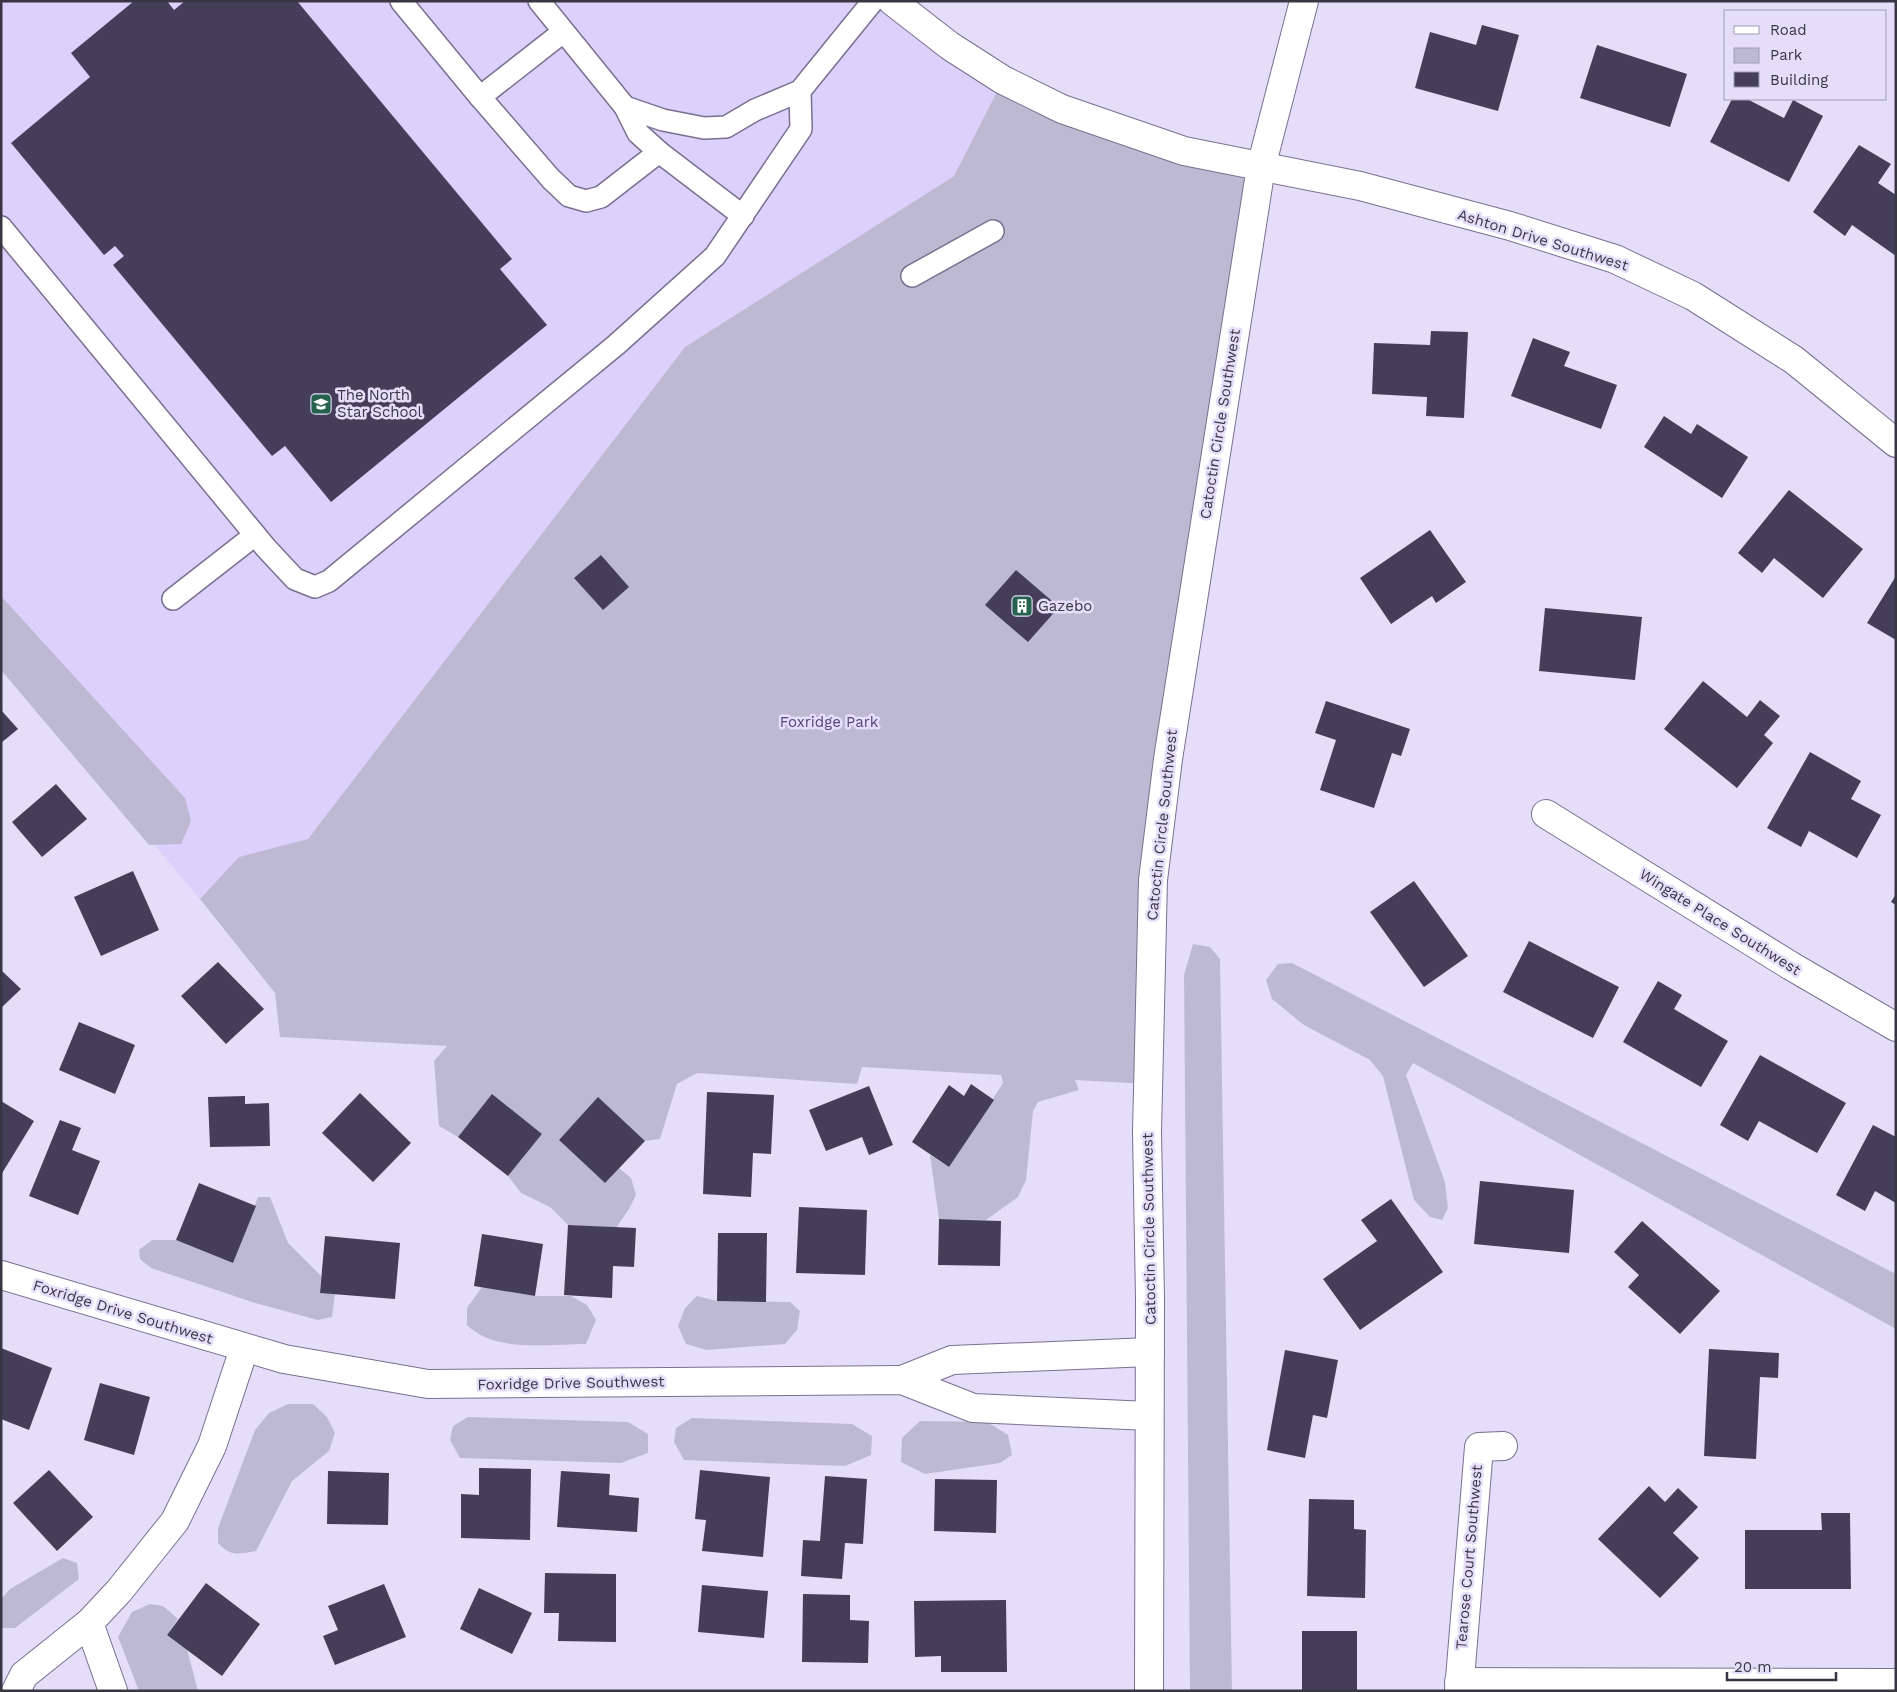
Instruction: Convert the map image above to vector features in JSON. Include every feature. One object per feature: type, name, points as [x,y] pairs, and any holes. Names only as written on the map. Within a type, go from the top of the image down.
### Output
[{"type":"street","name":"Ashton Drive Southwest","points":[[892,1],[950,46],[1003,80],[1062,109],[1184,151],[1360,186],[1510,226],[1615,259],[1693,296],[1794,360],[1896,443]]},
{"type":"street","name":"Catoctin Circle Southwest","points":[[1149,1691],[1150,1352],[1147,1132],[1153,880],[1168,759],[1261,167],[1304,1]]},
{"type":"street","name":"Wingate Place Southwest","points":[[1546,814],[1791,966],[1896,1027]]},
{"type":"street","name":"Foxridge Drive Southwest","points":[[1,1275],[244,1349],[284,1359],[428,1384],[902,1380],[952,1360],[1150,1352]]},
{"type":"street","points":[[16,1691],[24,1675],[89,1623],[119,1591],[175,1521],[212,1446],[244,1349]]},
{"type":"street","name":"Foxridge Drive Southwest","points":[[902,1380],[972,1408],[1149,1416]]},
{"type":"street","name":"Tearose Court Southwest","points":[[1459,1686],[1478,1447],[1502,1446]]},
{"type":"street","points":[[89,1623],[113,1691]]},
{"type":"street","points":[[1459,1686],[1896,1683]]},
{"type":"lane","points":[[401,1],[480,97],[551,179],[569,196],[586,201],[602,197],[659,152]]},
{"type":"lane","points":[[538,1],[625,107],[638,133],[659,152],[743,216]]},
{"type":"lane","points":[[625,107],[663,120],[704,128],[726,127],[755,110],[800,91],[873,1]]},
{"type":"lane","points":[[480,97],[563,32]]},
{"type":"lane","points":[[1,228],[256,535],[295,579],[315,586],[329,581],[624,339],[716,256],[801,129],[800,91]]},
{"type":"lane","points":[[912,276],[993,231]]},
{"type":"lane","points":[[173,599],[256,535]]},
{"type":"shaded area","name":"The North Star School","points":[[1,1],[891,1],[1003,80],[954,176],[685,347],[308,839],[239,857],[200,899],[1,664]]},
{"type":"green space","name":"Foxridge Park","points":[[1003,80],[1261,167],[1153,880],[1148,1084],[1075,1080],[1079,1090],[1038,1102],[1033,1111],[1026,1180],[1018,1197],[986,1220],[939,1219],[930,1155],[949,1167],[1003,1083],[1001,1075],[862,1067],[857,1084],[697,1073],[677,1084],[660,1139],[645,1141],[598,1098],[559,1140],[605,1183],[619,1168],[631,1178],[636,1195],[616,1228],[568,1225],[550,1207],[521,1193],[508,1176],[542,1134],[492,1095],[458,1137],[439,1126],[434,1061],[447,1046],[280,1037],[275,993],[200,899],[239,857],[308,839],[685,347],[954,176]]},
{"type":"green space","points":[[1,596],[185,798],[191,821],[181,844],[149,845],[1,670]]},
{"type":"green space","points":[[1193,944],[1210,947],[1220,959],[1232,1691],[1190,1691],[1184,975]]},
{"type":"green space","points":[[1292,963],[1896,1274],[1896,1329],[1413,1063],[1406,1075],[1445,1182],[1448,1208],[1442,1220],[1430,1217],[1414,1200],[1383,1076],[1370,1060],[1304,1025],[1272,999],[1266,980],[1278,964]]},
{"type":"green space","points":[[258,1197],[270,1197],[288,1243],[321,1276],[320,1292],[335,1294],[332,1317],[318,1320],[255,1303],[151,1268],[140,1259],[139,1250],[152,1240],[176,1240],[233,1263]]},
{"type":"green space","points":[[482,1287],[535,1296],[571,1296],[587,1305],[596,1320],[586,1344],[523,1345],[492,1340],[479,1334],[467,1325],[467,1308]]},
{"type":"green space","points":[[697,1296],[717,1301],[790,1302],[800,1311],[797,1330],[785,1344],[706,1350],[686,1344],[678,1326],[685,1308]]},
{"type":"green space","points":[[288,1404],[313,1404],[327,1417],[335,1433],[329,1451],[292,1481],[256,1551],[235,1553],[227,1551],[218,1543],[218,1528],[255,1430],[269,1413]]},
{"type":"green space","points":[[468,1417],[628,1422],[648,1434],[648,1453],[621,1463],[460,1458],[450,1440],[453,1426]]},
{"type":"green space","points":[[692,1418],[852,1424],[872,1436],[871,1455],[845,1466],[684,1460],[674,1442],[676,1428]]},
{"type":"green space","points":[[920,1421],[987,1422],[1008,1435],[1012,1455],[1000,1463],[925,1474],[901,1462],[902,1438]]},
{"type":"green space","points":[[63,1558],[77,1563],[79,1579],[15,1628],[1,1628],[1,1599],[10,1589]]},
{"type":"green space","points":[[150,1604],[163,1606],[178,1619],[167,1635],[187,1649],[198,1691],[139,1691],[118,1637],[132,1612]]},
{"type":"building","points":[[134,1],[167,1],[174,10],[185,1],[297,1],[512,259],[500,269],[547,325],[331,502],[285,446],[272,456],[113,265],[124,256],[115,246],[104,255],[11,143],[90,77],[71,53]]},
{"type":"building","points":[[1482,25],[1519,35],[1498,111],[1415,88],[1430,32],[1476,45]]},
{"type":"building","points":[[1597,45],[1687,74],[1670,127],[1580,98]]},
{"type":"building","points":[[1731,100],[1749,100],[1784,118],[1793,100],[1823,116],[1789,182],[1710,142]]},
{"type":"building","points":[[1859,145],[1891,164],[1878,183],[1896,195],[1896,256],[1852,225],[1845,236],[1813,212]]},
{"type":"building","points":[[1431,331],[1468,332],[1464,418],[1426,416],[1427,397],[1372,394],[1374,343],[1430,345]]},
{"type":"building","points":[[1533,338],[1570,352],[1564,366],[1617,385],[1601,429],[1511,396]]},
{"type":"building","points":[[1664,416],[1691,434],[1697,424],[1748,457],[1722,498],[1644,447]]},
{"type":"building","points":[[1789,490],[1863,549],[1823,598],[1774,558],[1762,573],[1738,553]]},
{"type":"building","points":[[1430,530],[1466,582],[1436,603],[1432,596],[1391,624],[1360,578]]},
{"type":"building","points":[[601,555],[629,587],[603,610],[574,578]]},
{"type":"building","name":"Gazebo","points":[[1016,570],[1059,607],[1028,642],[985,605]]},
{"type":"building","points":[[1896,576],[1896,640],[1867,623]]},
{"type":"building","points":[[1545,608],[1642,617],[1635,680],[1539,671]]},
{"type":"building","points":[[1703,681],[1747,717],[1760,700],[1780,716],[1764,735],[1773,743],[1737,788],[1664,729]]},
{"type":"building","points":[[1326,701],[1410,729],[1401,756],[1392,753],[1374,808],[1320,790],[1336,740],[1315,733]]},
{"type":"building","points":[[1,710],[18,729],[1,743]]},
{"type":"building","points":[[1810,752],[1861,781],[1851,799],[1881,815],[1857,858],[1809,831],[1801,847],[1767,828]]},
{"type":"building","points":[[56,784],[87,819],[42,857],[12,822]]},
{"type":"building","points":[[133,871],[159,930],[101,956],[74,897]]},
{"type":"building","points":[[1414,881],[1468,956],[1424,987],[1370,912]]},
{"type":"building","points":[[1896,894],[1896,905],[1891,902]]},
{"type":"building","points":[[1529,941],[1619,987],[1593,1038],[1503,992]]},
{"type":"building","points":[[218,962],[264,1009],[226,1044],[181,996]]},
{"type":"building","points":[[1,970],[21,989],[1,1008]]},
{"type":"building","points":[[1658,981],[1682,995],[1674,1009],[1728,1041],[1701,1087],[1623,1042]]},
{"type":"building","points":[[79,1022],[135,1045],[115,1094],[59,1070]]},
{"type":"building","points":[[1760,1055],[1846,1103],[1817,1153],[1759,1121],[1748,1141],[1720,1125]]},
{"type":"building","points":[[971,1084],[994,1100],[949,1167],[912,1142],[949,1085],[964,1096]]},
{"type":"building","points":[[869,1086],[893,1145],[869,1155],[862,1137],[826,1151],[809,1110]]},
{"type":"building","points":[[707,1092],[774,1095],[771,1154],[753,1153],[751,1197],[703,1194]]},
{"type":"building","points":[[360,1093],[411,1143],[373,1182],[322,1133]]},
{"type":"building","points":[[492,1094],[542,1134],[508,1176],[458,1137]]},
{"type":"building","points":[[245,1096],[245,1104],[269,1103],[270,1146],[210,1147],[208,1097]]},
{"type":"building","points":[[598,1097],[645,1141],[605,1183],[559,1140]]},
{"type":"building","points":[[1,1101],[34,1121],[1,1175]]},
{"type":"building","points":[[60,1120],[81,1128],[72,1150],[100,1161],[78,1215],[29,1196]]},
{"type":"building","points":[[1873,1125],[1896,1137],[1896,1203],[1875,1191],[1865,1211],[1836,1195]]},
{"type":"building","points":[[1480,1181],[1574,1190],[1569,1253],[1474,1244]]},
{"type":"building","points":[[199,1183],[256,1206],[233,1263],[176,1240]]},
{"type":"building","points":[[1391,1199],[1443,1272],[1360,1330],[1323,1279],[1377,1241],[1361,1220]]},
{"type":"building","points":[[799,1207],[867,1210],[865,1275],[796,1273]]},
{"type":"building","points":[[939,1219],[1001,1221],[1000,1266],[938,1265]]},
{"type":"building","points":[[1642,1221],[1720,1291],[1680,1334],[1628,1287],[1639,1275],[1614,1252]]},
{"type":"building","points":[[568,1225],[636,1228],[634,1267],[613,1266],[612,1298],[564,1295]]},
{"type":"building","points":[[718,1233],[767,1233],[766,1302],[717,1301]]},
{"type":"building","points":[[482,1234],[543,1244],[535,1296],[474,1286]]},
{"type":"building","points":[[325,1236],[400,1243],[395,1299],[320,1293]]},
{"type":"building","points":[[1,1348],[52,1368],[29,1430],[1,1419]]},
{"type":"building","points":[[1709,1349],[1779,1353],[1778,1378],[1760,1377],[1756,1459],[1704,1456]]},
{"type":"building","points":[[1285,1350],[1338,1360],[1327,1418],[1313,1415],[1305,1458],[1267,1450]]},
{"type":"building","points":[[100,1383],[150,1397],[134,1455],[84,1440]]},
{"type":"building","points":[[479,1468],[531,1469],[530,1540],[461,1538],[461,1494],[479,1495]]},
{"type":"building","points":[[49,1470],[93,1517],[57,1551],[13,1503]]},
{"type":"building","points":[[700,1470],[770,1477],[763,1557],[702,1551],[706,1520],[695,1519]]},
{"type":"building","points":[[328,1471],[389,1473],[388,1525],[327,1524]]},
{"type":"building","points":[[561,1471],[610,1474],[609,1495],[639,1498],[637,1532],[557,1527]]},
{"type":"building","points":[[825,1476],[867,1479],[863,1544],[845,1543],[842,1579],[801,1576],[803,1540],[820,1541]]},
{"type":"building","points":[[935,1479],[997,1480],[996,1533],[934,1531]]},
{"type":"building","points":[[1649,1486],[1665,1502],[1678,1488],[1698,1507],[1673,1533],[1699,1558],[1660,1598],[1598,1539]]},
{"type":"building","points":[[1309,1499],[1354,1500],[1354,1529],[1366,1530],[1365,1598],[1307,1596]]},
{"type":"building","points":[[1821,1513],[1850,1513],[1851,1589],[1745,1589],[1745,1530],[1822,1530]]},
{"type":"building","points":[[545,1573],[616,1574],[616,1642],[558,1641],[559,1613],[544,1613]]},
{"type":"building","points":[[206,1583],[260,1624],[222,1676],[167,1635]]},
{"type":"building","points":[[384,1584],[406,1637],[335,1665],[323,1636],[338,1630],[328,1606]]},
{"type":"building","points":[[702,1585],[768,1591],[764,1638],[698,1632]]},
{"type":"building","points":[[479,1588],[532,1613],[512,1654],[460,1629]]},
{"type":"building","points":[[803,1594],[850,1595],[850,1620],[869,1621],[868,1663],[802,1662]]},
{"type":"building","points":[[1006,1600],[1007,1672],[941,1672],[941,1656],[915,1657],[914,1601]]},
{"type":"building","points":[[1302,1631],[1357,1631],[1357,1691],[1302,1691]]},
{"type":"place","name":"The North Star School","points":[[321,404]]},
{"type":"place","name":"Gazebo","points":[[1022,606]]}]
